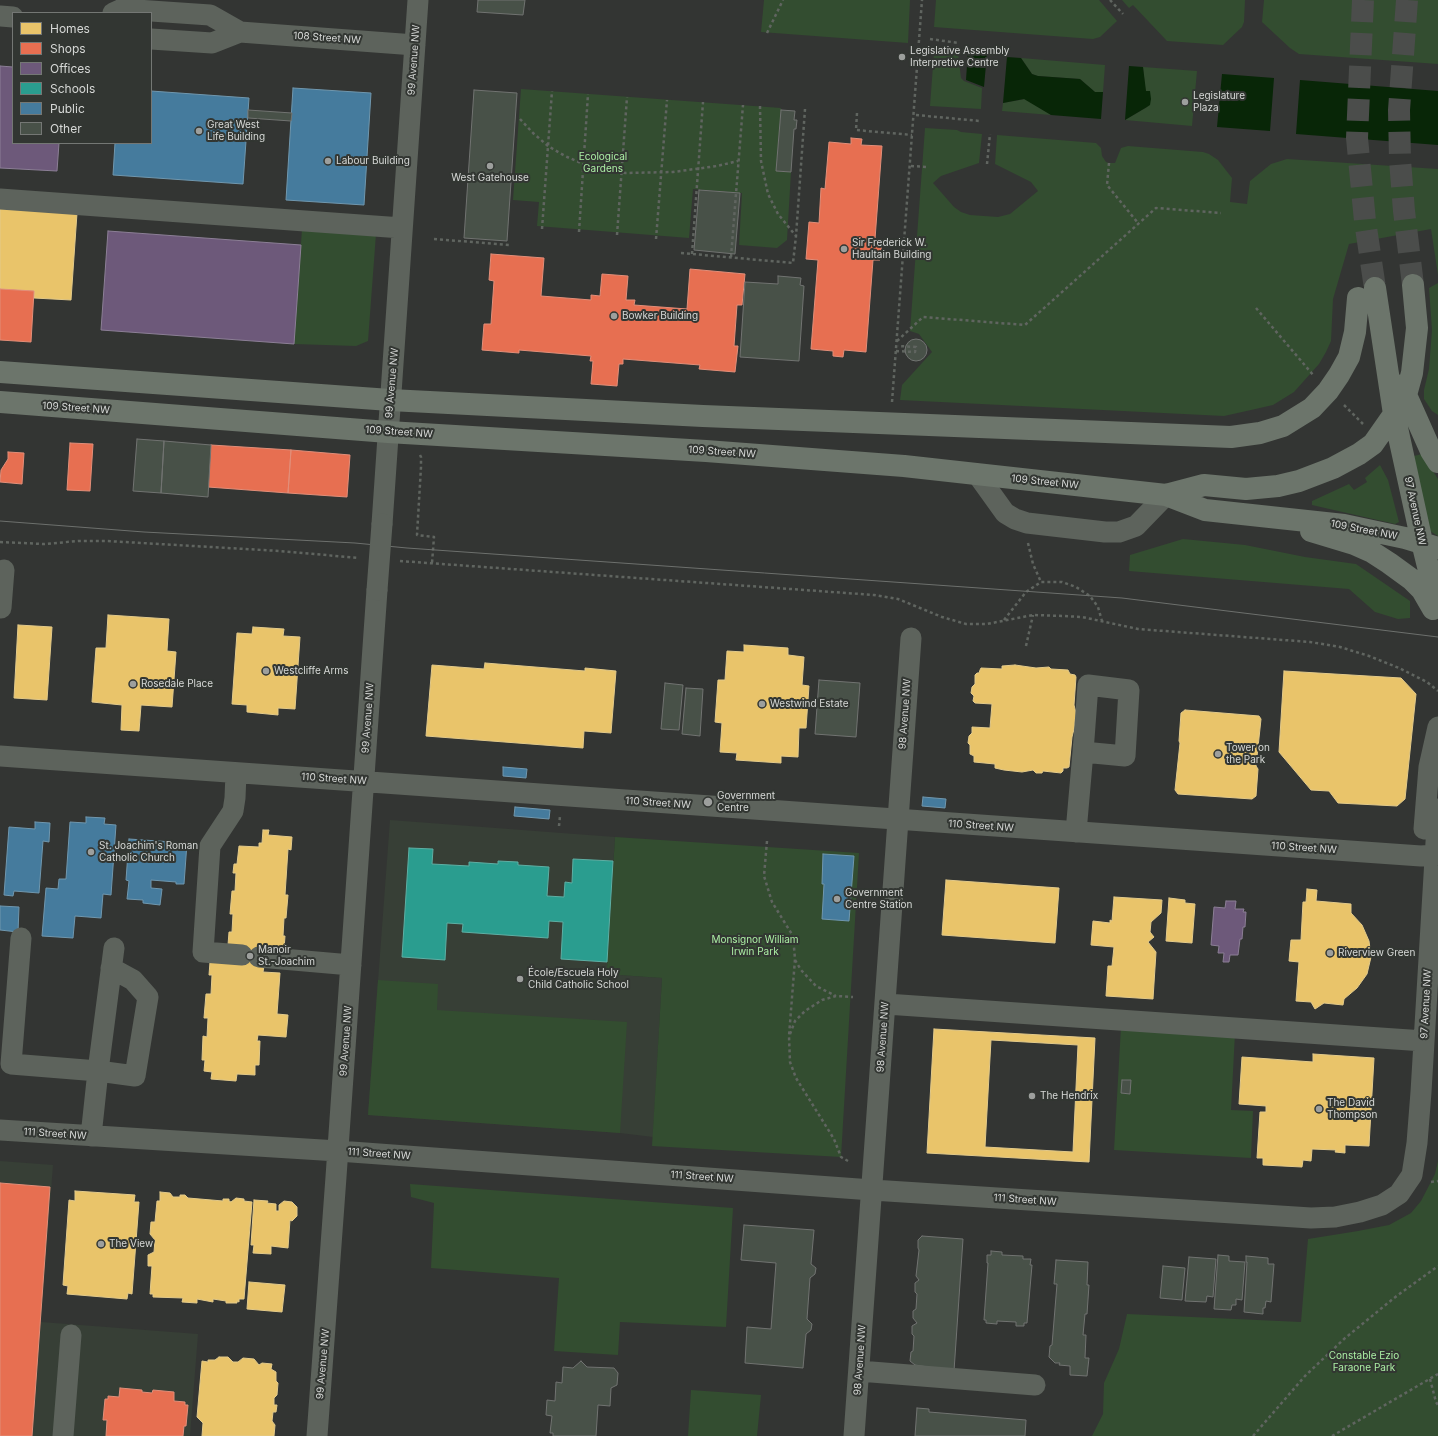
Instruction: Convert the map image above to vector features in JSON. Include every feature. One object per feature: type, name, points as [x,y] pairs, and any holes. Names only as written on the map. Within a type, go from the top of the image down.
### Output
[{"type":"main road","points":[[1166,495],[1204,485],[1246,489],[1278,486],[1299,481],[1333,468],[1359,454],[1372,444],[1406,395],[1412,373],[1417,328],[1413,286]]},
{"type":"main road","points":[[0,372],[390,400],[703,416],[1231,437],[1260,433],[1283,426],[1312,408],[1339,376],[1349,357],[1366,293]]},
{"type":"main road","points":[[1366,293],[1406,395],[1431,451],[1438,462]]},
{"type":"main road","name":"97 Avenue NW","points":[[1366,293],[1394,414],[1430,545],[1438,607]]},
{"type":"main road","name":"109 Street NW","points":[[0,402],[388,432],[706,451],[977,474],[1166,495],[1205,510],[1344,525],[1430,545]]},
{"type":"main road","points":[[1260,516],[1354,544],[1372,552],[1411,579],[1422,590],[1438,620]]},
{"type":"street","name":"99 Avenue NW","points":[[317,1436],[418,0]]},
{"type":"street","name":"108 Street NW","points":[[115,12],[122,9],[210,15],[240,32],[415,45]]},
{"type":"street","points":[[0,16],[12,17]]},
{"type":"street","name":"108 Street NW","points":[[152,39],[212,43],[240,32]]},
{"type":"street","points":[[0,199],[402,228]]},
{"type":"street","points":[[977,474],[1005,513],[1027,523],[1105,532],[1119,532],[1136,526],[1166,495]]},
{"type":"street","points":[[0,608],[4,570]]},
{"type":"street","name":"98 Avenue NW","points":[[854,1436],[911,638]]},
{"type":"street","name":"97 Avenue NW","points":[[1400,1194],[1412,1175],[1417,1143],[1424,1041],[1429,767],[1438,727]]},
{"type":"street","points":[[1076,832],[1083,752]]},
{"type":"street","name":"110 Street NW","points":[[0,756],[1428,856]]},
{"type":"street","points":[[236,772],[233,810],[210,846],[203,952],[351,965]]},
{"type":"street","name":"97 Avenue NW","points":[[1428,856],[1438,809]]},
{"type":"street","points":[[21,938],[11,1064],[98,1071],[135,1076],[148,997],[113,958],[98,1071],[91,1136]]},
{"type":"street","points":[[886,1004],[1424,1041]]},
{"type":"street","name":"111 Street NW","points":[[0,1130],[338,1151],[872,1190],[1311,1218],[1335,1217],[1360,1212],[1382,1205],[1400,1194]]},
{"type":"street","points":[[64,1436],[71,1335]]},
{"type":"street","points":[[859,1371],[1035,1385]]},
{"type":"path","points":[[767,32],[783,0]]},
{"type":"path","points":[[892,404],[922,0]]},
{"type":"path","points":[[1110,0],[1123,14]]},
{"type":"path","points":[[930,40],[959,42]]},
{"type":"path","points":[[542,229],[552,91]]},
{"type":"path","points":[[579,232],[588,94]]},
{"type":"path","points":[[617,235],[627,97]]},
{"type":"path","points":[[656,239],[667,100]]},
{"type":"path","points":[[692,254],[703,102]]},
{"type":"path","points":[[731,257],[743,105]]},
{"type":"path","points":[[760,106],[761,161],[768,194],[778,214],[796,236]]},
{"type":"path","points":[[681,253],[793,263],[806,110]]},
{"type":"path","points":[[857,113],[856,130],[912,135]]},
{"type":"path","points":[[916,115],[980,121]]},
{"type":"path","points":[[520,119],[548,146],[583,164],[603,170],[622,172],[661,172],[698,169],[738,161]]},
{"type":"path","points":[[987,164],[990,134]]},
{"type":"path","points":[[1109,163],[1107,185],[1138,223]]},
{"type":"path","points":[[911,166],[928,167]]},
{"type":"path","points":[[897,342],[923,317],[1025,325],[1156,208],[1221,213]]},
{"type":"path","points":[[434,239],[510,245]]},
{"type":"path","points":[[1256,308],[1316,379]]},
{"type":"path","points":[[896,351],[915,352],[916,347],[898,346]]},
{"type":"path","points":[[1341,401],[1364,427]]},
{"type":"path","points":[[418,452],[421,457],[421,467],[417,535],[434,537],[432,563]]},
{"type":"path","points":[[1027,523],[1027,538],[1033,564],[1041,582]]},
{"type":"path","points":[[0,542],[44,544],[79,541],[108,541],[280,551],[347,558]]},
{"type":"path","points":[[407,562],[874,595],[898,599],[942,617],[966,624],[988,624],[1033,615],[1082,617],[1138,629],[1310,642],[1340,647],[1369,656],[1399,668],[1426,682],[1438,691]]},
{"type":"path","points":[[1004,621],[1026,592],[1041,582],[1062,582],[1076,587],[1090,596],[1098,608],[1102,621]]},
{"type":"path","points":[[1026,646],[1033,615]]},
{"type":"path","points":[[555,815],[560,816],[559,826]]},
{"type":"path","points":[[767,841],[764,876],[772,902],[793,936],[795,959],[789,1036],[790,1062],[796,1078],[834,1139],[841,1156],[848,1161]]},
{"type":"path","points":[[795,959],[801,970],[816,986],[836,996]]},
{"type":"path","points":[[789,1036],[795,1021],[805,1011],[822,1000],[836,996],[853,997]]},
{"type":"path","points":[[1253,1436],[1305,1376],[1344,1339],[1394,1298],[1438,1266]]},
{"type":"path","points":[[1332,1436],[1438,1374]]},
{"type":"path","points":[[1430,1379],[1438,1405]]},
{"type":"shaded area","points":[[968,51],[987,53],[984,87],[966,80]]},
{"type":"shaded area","points":[[1007,57],[1021,58],[1032,74],[1038,76],[1080,79],[1095,92],[1103,92],[1101,119],[1051,115],[1024,99],[1003,103]]},
{"type":"shaded area","points":[[1129,66],[1143,67],[1146,91],[1150,91],[1151,99],[1150,105],[1125,120]]},
{"type":"shaded area","points":[[1222,74],[1274,78],[1270,131],[1217,127]]},
{"type":"shaded area","points":[[1300,80],[1438,91],[1438,145],[1296,134]]},
{"type":"shaded area","name":"École/Escuela Holy Child Catholic School","points":[[390,820],[615,837],[607,968],[620,968],[619,975],[662,978],[653,1137],[620,1133],[368,1115]]},
{"type":"shaded area","points":[[0,1161],[53,1165],[41,1322],[198,1334],[190,1436],[0,1436]]},
{"type":"green space","points":[[764,0],[910,0],[908,43],[761,32]]},
{"type":"green space","points":[[936,0],[1099,0],[1117,21],[1100,37],[1093,39],[934,27]]},
{"type":"green space","points":[[1122,0],[1245,0],[1244,22],[1242,27],[1223,45],[1167,41],[1133,5],[1129,8]]},
{"type":"green space","points":[[1264,0],[1438,0],[1438,64],[1299,54],[1290,48],[1262,22]]},
{"type":"green space","points":[[934,52],[958,53],[961,78],[964,81],[982,88],[981,109],[930,106]]},
{"type":"green space","points":[[1021,58],[1105,65],[1103,92],[1095,92],[1080,79],[1038,76],[1032,74]]},
{"type":"green space","points":[[1143,67],[1197,71],[1192,126],[1125,120],[1147,107]]},
{"type":"green space","name":"Ecological Gardens","points":[[521,89],[781,108],[776,171],[791,172],[787,240],[777,248],[739,245],[742,193],[693,189],[689,238],[537,226],[539,202],[513,200]]},
{"type":"green space","points":[[1025,99],[1051,115],[1002,111],[1003,103]]},
{"type":"green space","points":[[925,128],[957,130],[961,132],[982,134],[979,163],[941,176],[933,183],[954,207],[961,212],[970,215],[998,217],[1010,214],[1038,191],[1031,182],[995,164],[997,135],[1096,143],[1101,148],[1102,156],[1106,162],[1109,163],[1115,163],[1121,148],[1128,146],[1203,152],[1218,160],[1232,178],[1230,202],[1247,204],[1250,181],[1271,164],[1287,159],[1438,169],[1438,275],[1431,229],[1349,244],[1333,299],[1331,341],[1326,352],[1319,364],[1294,392],[1273,405],[1224,416],[900,400],[902,385],[932,352],[919,334],[910,331]]},
{"type":"green space","points":[[302,229],[376,234],[368,341],[356,346],[294,344]]},
{"type":"green space","points":[[1438,283],[1438,415],[1432,411],[1424,399],[1424,390],[1429,369],[1432,330],[1429,288]]},
{"type":"green space","points":[[1422,454],[1438,479],[1438,536],[1430,531],[1410,457]]},
{"type":"green space","points":[[1380,465],[1388,480],[1399,522],[1395,524],[1312,505],[1312,501],[1349,484],[1354,490],[1367,482],[1365,478]]},
{"type":"green space","points":[[1183,539],[1245,545],[1305,557],[1356,564],[1410,601],[1410,618],[1398,619],[1375,612],[1349,589],[1129,571],[1130,555]]},
{"type":"green space","name":"Monsignor William Irwin Park","points":[[615,837],[859,853],[841,1157],[652,1146],[662,978],[619,975],[620,968],[607,968]]},
{"type":"green space","points":[[378,980],[438,984],[437,1010],[627,1022],[620,1133],[368,1115]]},
{"type":"green space","points":[[1121,1027],[1235,1033],[1231,1110],[1253,1111],[1251,1158],[1114,1150]]},
{"type":"green space","name":"Constable Ezio Faraone Park","points":[[1438,1161],[1438,1436],[1092,1436],[1103,1414],[1104,1383],[1119,1349],[1127,1314],[1301,1322],[1308,1239],[1389,1225],[1411,1213],[1421,1201],[1435,1174]]},
{"type":"green space","points":[[410,1184],[733,1208],[726,1327],[620,1322],[618,1355],[554,1351],[559,1278],[431,1268],[434,1203],[411,1197]]},
{"type":"green space","points":[[691,1390],[761,1395],[757,1436],[688,1436]]},
{"type":"building: Homes","points":[[0,207],[77,213],[71,300],[34,298],[34,291],[0,289]]},
{"type":"building: Homes","name":"Rosedale Place","points":[[108,615],[169,619],[167,651],[176,652],[172,707],[141,705],[139,731],[121,730],[122,705],[92,702],[96,648],[106,648]]},
{"type":"building: Homes","points":[[18,625],[52,627],[47,700],[14,698]]},
{"type":"building: Homes","name":"Westcliffe Arms","points":[[253,627],[284,629],[283,636],[300,637],[295,709],[278,708],[278,715],[247,712],[247,705],[232,704],[237,633],[252,634]]},
{"type":"building: Homes","name":"Westwind Estate","points":[[744,645],[788,648],[788,655],[804,657],[802,685],[809,686],[806,728],[799,728],[798,757],[781,756],[781,763],[736,760],[737,753],[720,752],[722,723],[715,722],[718,680],[725,680],[727,651],[744,652]]},
{"type":"building: Homes","points":[[485,663],[585,671],[585,668],[616,671],[611,733],[584,731],[583,748],[426,736],[432,665],[484,669]]},
{"type":"building: Homes","points":[[1015,665],[1036,668],[1049,667],[1051,669],[1068,670],[1070,674],[1075,675],[1076,677],[1074,705],[1076,713],[1069,767],[1063,768],[1061,773],[1043,771],[1042,773],[1036,773],[1033,770],[1022,772],[1004,770],[995,768],[995,764],[974,762],[974,756],[970,754],[970,745],[968,743],[969,736],[972,733],[972,727],[990,728],[992,704],[975,703],[973,701],[974,696],[971,693],[972,687],[975,684],[975,675],[979,673],[981,668],[1002,669],[1002,666]]},
{"type":"building: Homes","points":[[1284,671],[1401,678],[1416,694],[1405,799],[1397,806],[1338,803],[1329,791],[1311,790],[1279,752]]},
{"type":"building: Homes","name":"Tower on the Park","points":[[1185,710],[1259,716],[1261,719],[1256,766],[1258,769],[1256,796],[1252,799],[1178,794],[1175,790],[1180,743],[1181,713]]},
{"type":"building: Homes","name":"Manoir St.-Joachim","points":[[263,830],[269,830],[268,835],[292,837],[291,850],[288,849],[285,895],[288,895],[286,918],[284,918],[284,949],[264,966],[263,972],[280,973],[277,1014],[288,1015],[286,1037],[258,1035],[257,1041],[260,1041],[259,1065],[255,1065],[255,1075],[237,1074],[236,1081],[211,1079],[212,1072],[204,1071],[205,1060],[202,1060],[203,1036],[207,1037],[208,1018],[204,1018],[206,994],[211,994],[212,975],[209,975],[210,962],[228,945],[229,932],[232,932],[233,914],[230,914],[232,891],[235,891],[236,873],[233,873],[234,864],[237,864],[239,846],[259,847],[259,843],[262,843]]},
{"type":"building: Homes","points":[[946,880],[1059,888],[1055,943],[942,935]]},
{"type":"building: Homes","name":"Riverview Green","points":[[1307,889],[1317,890],[1316,901],[1351,904],[1351,913],[1362,925],[1369,941],[1371,957],[1367,974],[1357,988],[1344,999],[1343,1005],[1324,1003],[1315,1009],[1311,1002],[1296,1001],[1299,962],[1289,961],[1291,940],[1301,940],[1303,902],[1306,902]]},
{"type":"building: Homes","points":[[1114,897],[1162,900],[1161,913],[1151,922],[1150,932],[1154,937],[1148,942],[1156,952],[1153,999],[1106,996],[1108,966],[1112,966],[1114,947],[1091,945],[1093,921],[1110,923],[1110,920],[1112,921]]},
{"type":"building: Homes","points":[[1169,898],[1185,900],[1185,903],[1195,904],[1192,943],[1166,941]]},
{"type":"building: Homes","points":[[934,1029],[1095,1038],[1089,1162],[927,1153]]},
{"type":"building: Homes","name":"The Hendrix","points":[[991,1040],[1078,1045],[1073,1152],[985,1147]]},
{"type":"building: Homes","name":"The David Thompson","points":[[1313,1054],[1374,1058],[1369,1146],[1345,1145],[1345,1153],[1335,1152],[1336,1150],[1312,1149],[1311,1161],[1303,1160],[1302,1167],[1263,1165],[1263,1158],[1257,1158],[1260,1112],[1266,1112],[1266,1106],[1239,1104],[1242,1057],[1313,1062]]},
{"type":"building: Homes","name":"The View","points":[[75,1191],[135,1195],[134,1202],[139,1202],[132,1294],[128,1293],[127,1299],[67,1294],[68,1286],[63,1285],[69,1200],[75,1201]]},
{"type":"building: Homes","points":[[160,1192],[170,1193],[173,1197],[185,1195],[188,1198],[223,1201],[223,1199],[229,1199],[231,1202],[236,1198],[252,1202],[244,1299],[239,1299],[239,1302],[237,1301],[237,1303],[226,1303],[226,1301],[213,1299],[213,1302],[197,1299],[197,1303],[182,1302],[183,1298],[153,1297],[153,1294],[150,1294],[152,1266],[148,1266],[148,1255],[154,1252],[155,1240],[150,1234],[151,1222],[155,1222],[157,1201],[160,1201]]},
{"type":"building: Homes","points":[[254,1200],[268,1201],[267,1203],[276,1204],[276,1211],[279,1211],[279,1205],[284,1201],[292,1202],[297,1207],[297,1216],[292,1221],[290,1220],[288,1248],[271,1246],[271,1254],[253,1253],[254,1245],[251,1245]]},
{"type":"building: Homes","points":[[249,1282],[285,1285],[282,1312],[247,1309]]},
{"type":"building: Homes","points":[[219,1357],[228,1357],[233,1362],[238,1362],[243,1358],[254,1359],[259,1365],[262,1363],[272,1364],[271,1369],[276,1372],[276,1381],[278,1383],[277,1395],[274,1398],[274,1405],[277,1405],[276,1412],[273,1412],[272,1421],[275,1425],[274,1436],[202,1436],[203,1423],[197,1417],[202,1361],[208,1362],[208,1360],[215,1360]]},
{"type":"building: Shops","name":"Sir Frederick W. Haultain Building","points":[[851,138],[862,139],[861,145],[882,146],[875,239],[882,240],[880,260],[873,260],[866,352],[844,350],[843,357],[833,356],[833,351],[811,349],[818,260],[806,259],[809,222],[819,223],[821,188],[825,189],[829,142],[851,144]]},
{"type":"building: Shops","name":"Bowker Building","points":[[491,254],[544,258],[541,296],[591,300],[591,295],[600,296],[602,274],[628,276],[626,300],[635,300],[634,305],[687,309],[690,269],[745,274],[742,305],[737,305],[734,346],[738,346],[735,372],[699,369],[700,365],[623,359],[623,364],[619,364],[617,386],[591,384],[593,361],[590,361],[591,356],[519,350],[519,353],[482,350],[484,324],[491,324],[494,281],[489,280]]},
{"type":"building: Shops","points":[[0,289],[34,291],[31,342],[0,340]]},
{"type":"building: Shops","points":[[70,443],[93,444],[90,491],[67,490]]},
{"type":"building: Shops","points":[[211,445],[291,450],[288,493],[208,487]]},
{"type":"building: Shops","points":[[291,450],[350,455],[347,497],[288,493]]},
{"type":"building: Shops","points":[[8,452],[24,453],[22,484],[0,482],[1,470],[8,459]]},
{"type":"building: Shops","points":[[0,1183],[50,1187],[32,1436],[0,1436]]},
{"type":"building: Shops","points":[[120,1388],[142,1390],[142,1392],[152,1393],[153,1390],[174,1392],[174,1401],[185,1402],[185,1405],[188,1405],[186,1426],[184,1426],[183,1436],[106,1436],[107,1420],[103,1420],[105,1399],[108,1399],[108,1396],[119,1397]]},
{"type":"building: Offices","points":[[0,66],[12,67],[12,144],[59,144],[57,171],[0,168]]},
{"type":"building: Offices","points":[[108,231],[301,245],[294,344],[101,330]]},
{"type":"building: Offices","points":[[1226,901],[1236,901],[1235,909],[1244,909],[1243,912],[1246,912],[1245,927],[1243,927],[1242,939],[1240,939],[1238,955],[1230,955],[1229,962],[1223,962],[1224,953],[1218,953],[1219,946],[1211,945],[1214,907],[1225,908]]},
{"type":"building: Schools","points":[[409,848],[433,849],[432,864],[469,866],[469,862],[498,864],[498,861],[518,862],[518,865],[549,867],[547,896],[564,897],[565,882],[572,883],[573,859],[613,861],[607,962],[561,959],[563,922],[549,921],[548,938],[462,932],[463,924],[447,923],[445,960],[402,957]]},
{"type":"building: Public","name":"Labour Building","points":[[293,88],[371,93],[364,205],[286,200]]},
{"type":"building: Public","name":"Great West Life Building","points":[[152,91],[249,98],[243,184],[113,175],[115,144],[152,144]]},
{"type":"building: Public","points":[[503,767],[527,769],[526,778],[503,776]]},
{"type":"building: Public","points":[[923,797],[946,799],[945,808],[922,806]]},
{"type":"building: Public","points":[[515,807],[550,810],[549,819],[514,816]]},
{"type":"building: Public","name":"St. Joachim's Roman Catholic Church","points":[[86,817],[105,818],[104,824],[116,825],[111,895],[103,894],[101,918],[75,916],[73,938],[42,936],[46,888],[58,889],[59,879],[66,879],[70,822],[86,823]]},
{"type":"building: Public","points":[[35,822],[50,823],[49,842],[43,841],[39,893],[14,891],[13,896],[4,895],[9,827],[35,829]]},
{"type":"building: Public","points":[[129,839],[187,843],[184,884],[151,880],[151,888],[162,889],[160,905],[143,903],[143,900],[127,899],[129,881],[126,880]]},
{"type":"building: Public","name":"Government Centre Station","points":[[823,854],[854,856],[849,921],[822,919],[824,884],[822,884]]},
{"type":"building: Public","points":[[0,906],[19,907],[18,932],[0,930]]},
{"type":"building: Other","points":[[478,0],[525,0],[523,15],[477,12]]},
{"type":"building: Other","name":"West Gatehouse","points":[[474,90],[517,93],[507,241],[464,238]]},
{"type":"building: Other","points":[[248,110],[292,113],[291,121],[248,118]]},
{"type":"building: Other","points":[[781,110],[795,111],[794,120],[797,120],[796,129],[794,129],[791,172],[776,171]]},
{"type":"building: Other","points":[[699,190],[740,193],[735,254],[694,250]]},
{"type":"building: Other","points":[[778,276],[801,278],[800,285],[804,286],[799,361],[740,357],[745,282],[778,284]]},
{"type":"building: Other","points":[[916,339],[924,342],[927,350],[924,358],[916,361],[908,358],[905,350],[908,342]]},
{"type":"building: Other","points":[[137,439],[164,441],[161,493],[133,491]]},
{"type":"building: Other","points":[[164,441],[211,445],[208,497],[161,493]]},
{"type":"building: Other","points":[[819,680],[860,683],[856,737],[815,734]]},
{"type":"building: Other","points":[[665,683],[683,685],[679,730],[661,729]]},
{"type":"building: Other","points":[[686,688],[703,689],[700,736],[682,734]]},
{"type":"building: Other","points":[[1122,1080],[1131,1080],[1130,1094],[1121,1093]]},
{"type":"building: Other","points":[[744,1225],[814,1230],[811,1264],[816,1268],[815,1274],[810,1278],[807,1319],[812,1324],[811,1330],[806,1334],[803,1368],[745,1363],[747,1327],[771,1329],[776,1263],[741,1260]]},
{"type":"building: Other","points":[[922,1236],[963,1239],[954,1371],[915,1365],[910,1361],[911,1352],[913,1351],[914,1336],[912,1334],[912,1326],[917,1323],[913,1318],[913,1311],[916,1309],[917,1294],[915,1292],[915,1283],[919,1280],[916,1276],[919,1250],[918,1240]]},
{"type":"building: Other","points":[[991,1251],[1002,1252],[1002,1255],[1023,1256],[1023,1259],[1031,1259],[1030,1265],[1032,1265],[1027,1323],[1024,1323],[1024,1326],[1016,1326],[1016,1322],[997,1321],[997,1324],[986,1323],[986,1320],[984,1320],[988,1263],[987,1255],[991,1255]]},
{"type":"building: Other","points":[[1218,1255],[1229,1256],[1229,1261],[1245,1262],[1242,1300],[1236,1299],[1236,1305],[1232,1305],[1231,1310],[1214,1309]]},
{"type":"building: Other","points":[[1246,1256],[1268,1258],[1268,1264],[1274,1264],[1271,1302],[1266,1301],[1265,1308],[1263,1308],[1263,1314],[1244,1312],[1247,1262]]},
{"type":"building: Other","points":[[1189,1257],[1216,1259],[1213,1297],[1207,1296],[1206,1302],[1185,1301]]},
{"type":"building: Other","points":[[1056,1260],[1088,1262],[1087,1285],[1089,1285],[1087,1314],[1085,1314],[1083,1335],[1086,1335],[1085,1358],[1089,1358],[1087,1376],[1070,1375],[1070,1366],[1059,1365],[1060,1363],[1055,1363],[1049,1357],[1050,1346],[1052,1345],[1057,1284],[1054,1284]]},
{"type":"building: Other","points":[[1163,1266],[1185,1268],[1182,1300],[1160,1298]]},
{"type":"building: Other","points":[[581,1361],[587,1367],[614,1368],[618,1373],[617,1385],[611,1388],[610,1406],[598,1405],[596,1436],[553,1436],[553,1433],[550,1433],[552,1416],[546,1415],[547,1400],[555,1401],[556,1382],[562,1383],[563,1367],[573,1368]]},
{"type":"building: Other","points":[[917,1408],[929,1409],[929,1412],[1026,1420],[1025,1436],[915,1436]]},
{"type":"tunnel","points":[[1363,0],[1357,138],[1365,221],[1375,288]]},
{"type":"tunnel","points":[[1407,0],[1399,110],[1400,160],[1404,211],[1413,285]]},
{"type":"tram line","points":[[0,521],[144,532],[355,543],[407,548],[1122,598],[1438,637]]},
{"type":"place","name":"Legislative Assembly Interpretive Centre","points":[[902,57]]},
{"type":"place","name":"Legislature Plaza","points":[[1185,102]]},
{"type":"place","name":"Great West Life Building","points":[[199,131]]},
{"type":"place","name":"Labour Building","points":[[328,161]]},
{"type":"place","name":"West Gatehouse","points":[[490,166]]},
{"type":"place","name":"Sir Frederick W. Haultain Building","points":[[844,249]]},
{"type":"place","name":"Bowker Building","points":[[614,316]]},
{"type":"place","name":"Westcliffe Arms","points":[[266,671]]},
{"type":"place","name":"Rosedale Place","points":[[133,684]]},
{"type":"place","name":"Westwind Estate","points":[[762,704]]},
{"type":"place","name":"Tower on the Park","points":[[1218,754]]},
{"type":"place","name":"Government Centre","points":[[708,802]]},
{"type":"place","name":"St. Joachim's Roman Catholic Church","points":[[91,852]]},
{"type":"place","name":"Government Centre Station","points":[[837,899]]},
{"type":"place","name":"Riverview Green","points":[[1330,953]]},
{"type":"place","name":"Manoir St.-Joachim","points":[[250,956]]},
{"type":"place","name":"École/Escuela Holy Child Catholic School","points":[[520,979]]},
{"type":"place","name":"The Hendrix","points":[[1032,1096]]},
{"type":"place","name":"The David Thompson","points":[[1319,1109]]},
{"type":"place","name":"The View","points":[[101,1244]]}]
